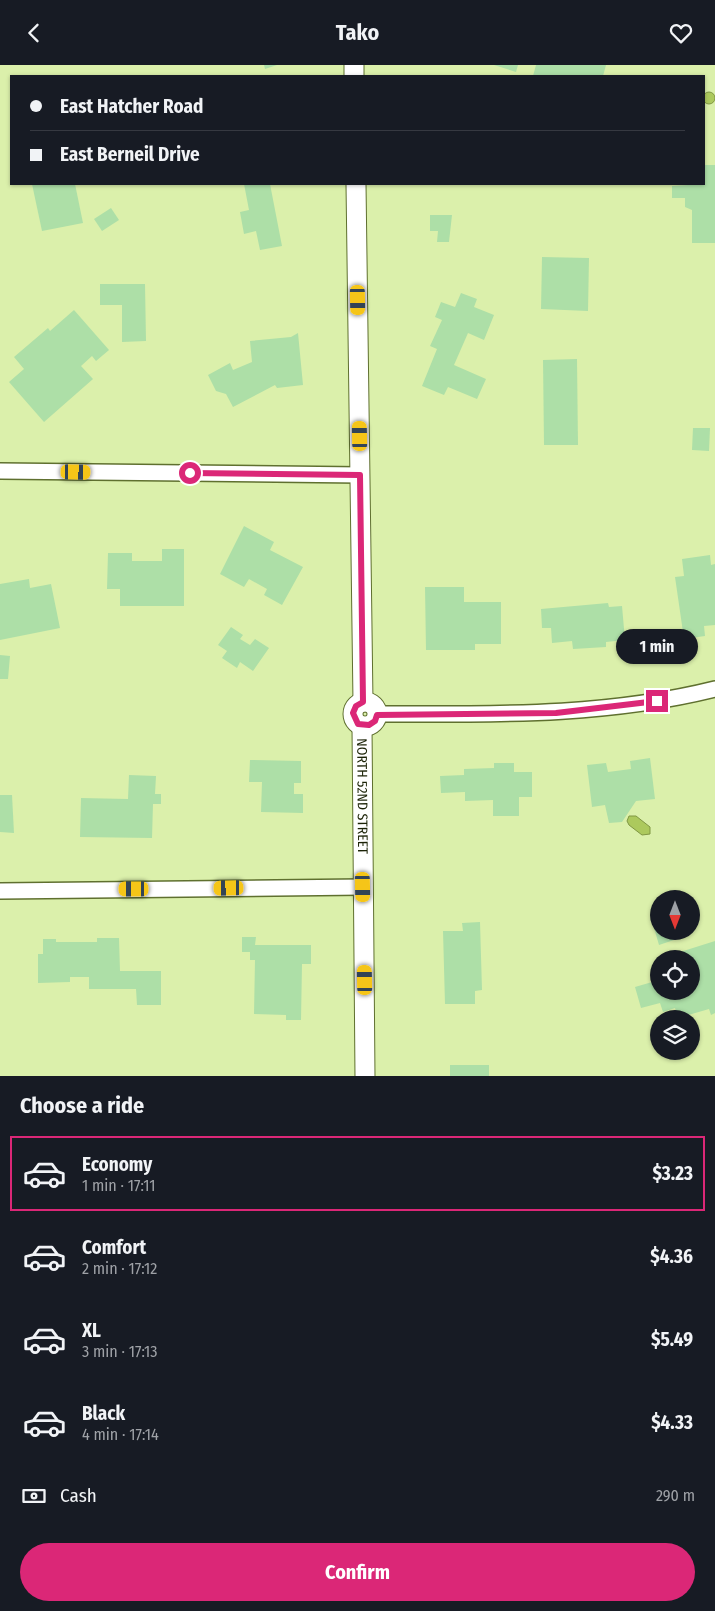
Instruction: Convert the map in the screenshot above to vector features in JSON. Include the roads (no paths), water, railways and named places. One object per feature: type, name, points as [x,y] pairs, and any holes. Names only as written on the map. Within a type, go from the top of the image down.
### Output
[{"type":"street","name":"NORTH 52ND STREET","points":[[356,185],[360,475],[367,714],[363,887],[365,1076]]},
{"type":"street","points":[[0,471],[360,475]]},
{"type":"street","points":[[367,714],[556,713],[645,703],[715,689]]},
{"type":"street","points":[[0,891],[363,887]]}]
